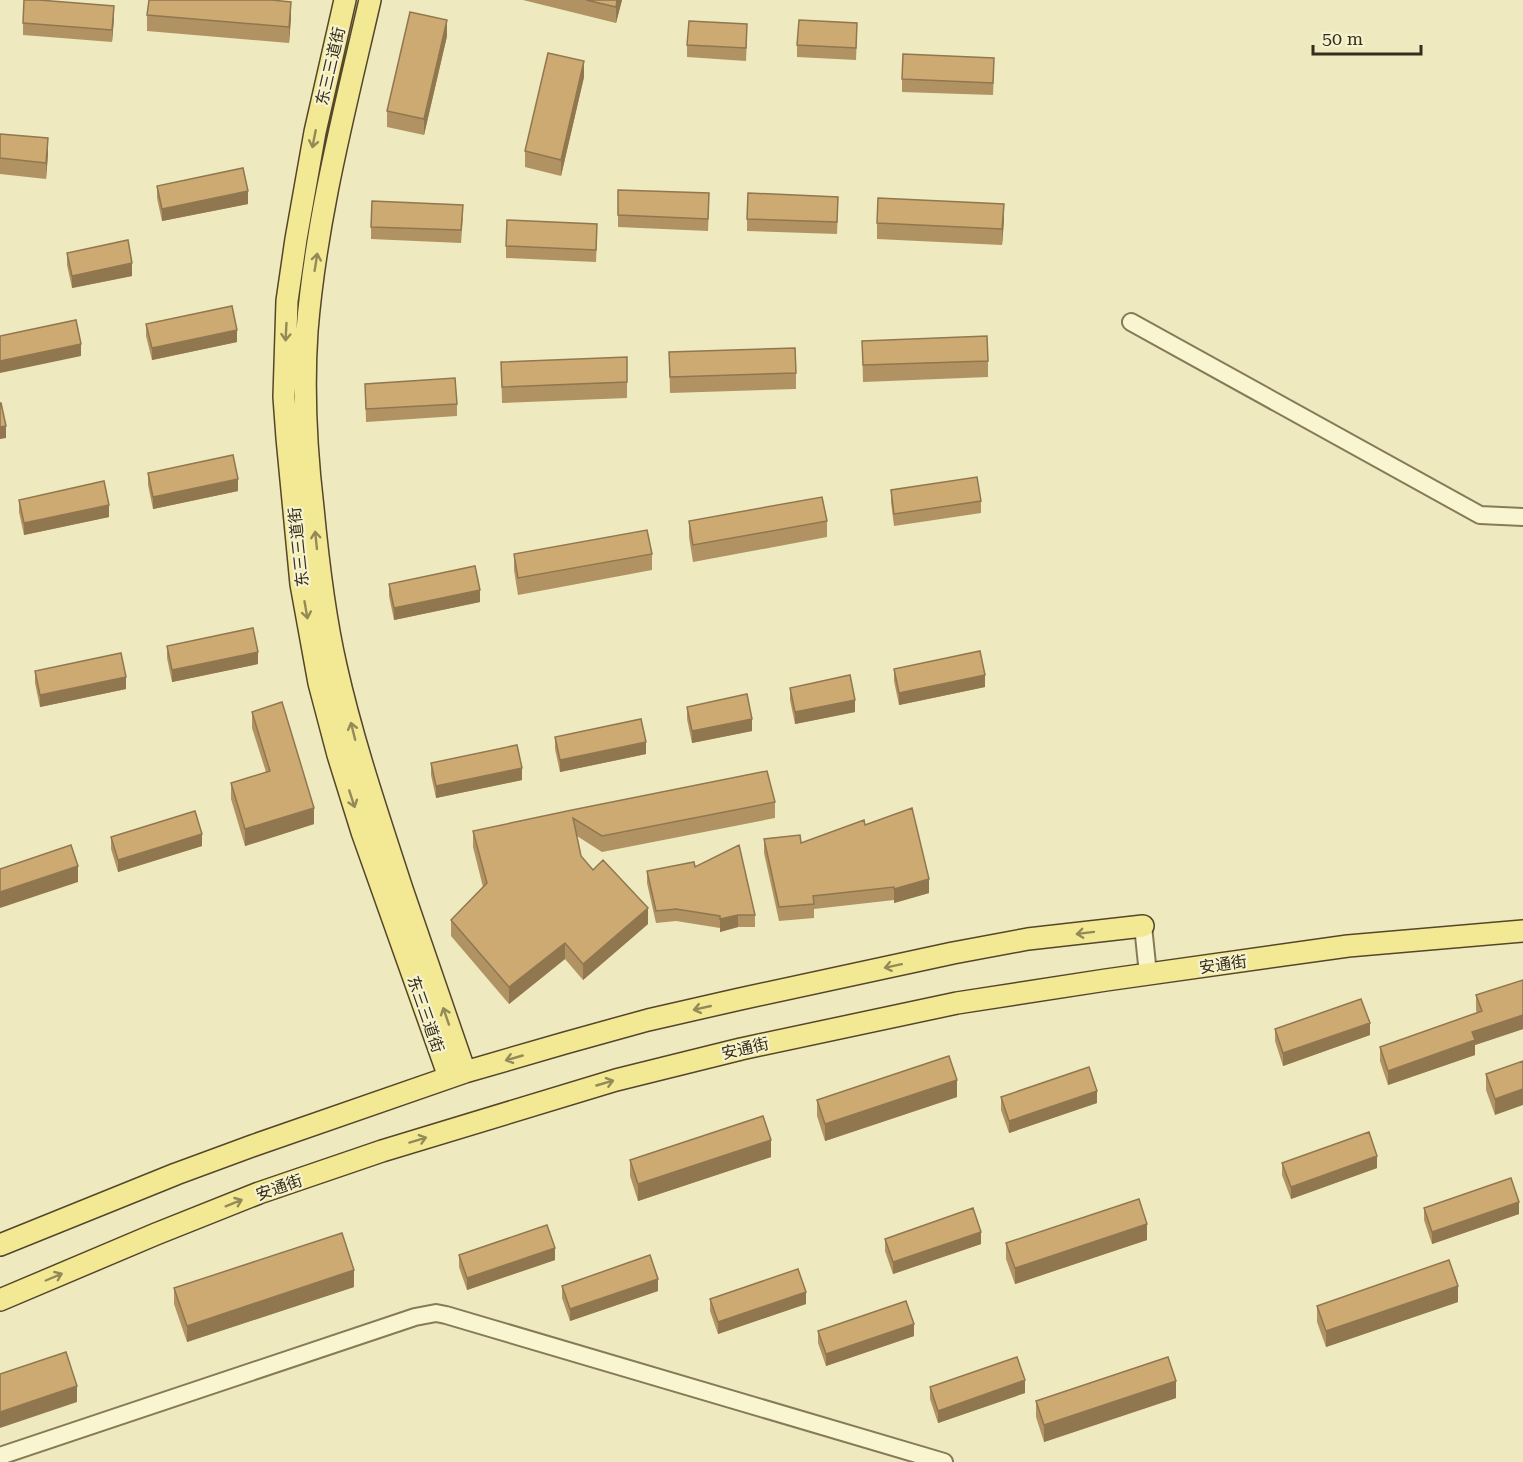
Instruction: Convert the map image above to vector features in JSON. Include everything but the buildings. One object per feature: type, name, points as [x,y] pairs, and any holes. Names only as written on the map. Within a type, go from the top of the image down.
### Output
[{"type":"main road","name":"东三三道街","points":[[345,0],[315,132],[287,301],[284,397],[286,438],[301,584],[319,683],[362,832],[457,1075]]},
{"type":"main road","name":"东三三道街","points":[[370,0],[327,195],[312,286],[307,333],[306,436],[321,585],[336,666],[350,722],[457,1075]]},
{"type":"main road","points":[[0,1245],[176,1174],[457,1075],[648,1020],[953,953],[1028,939],[1143,926]]},
{"type":"main road","name":"安通街","points":[[0,1300],[259,1193],[382,1151],[616,1080],[741,1049],[957,1003],[1148,974],[1348,946],[1523,931]]},
{"type":"street","points":[[1131,322],[1480,515],[1523,518]]},
{"type":"street","points":[[1143,926],[1148,974]]},
{"type":"street","points":[[0,1456],[415,1317],[436,1313],[944,1462]]}]
